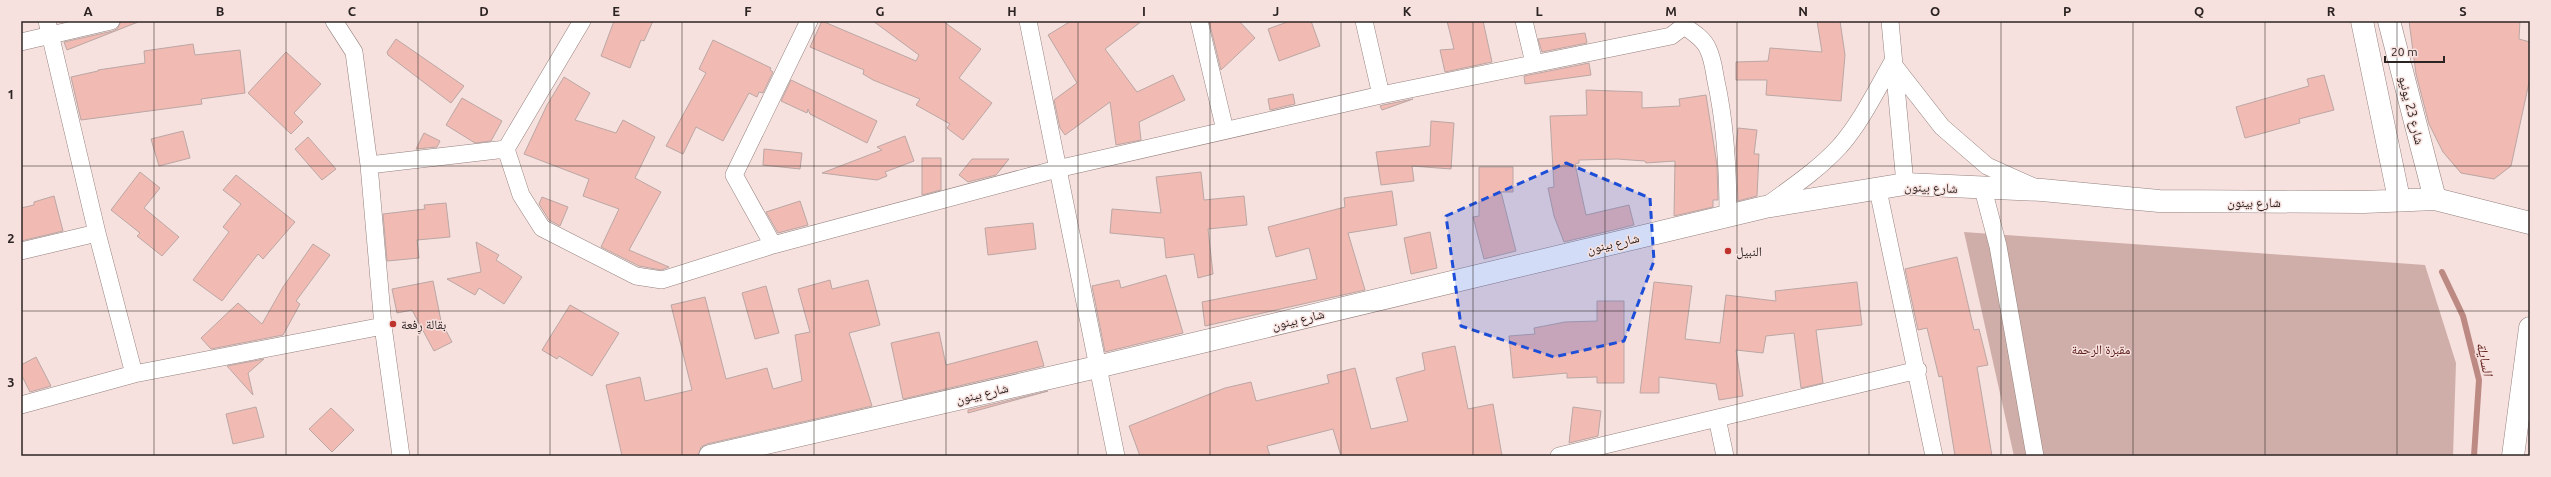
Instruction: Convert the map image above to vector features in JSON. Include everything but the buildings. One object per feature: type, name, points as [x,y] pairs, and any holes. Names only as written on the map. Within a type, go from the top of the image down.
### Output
[{"type":"street","points":[[21,42],[48,28],[111,21]]},
{"type":"street","points":[[334,21],[354,52],[369,166],[383,326],[400,456]]},
{"type":"street","points":[[582,21],[506,149],[522,195],[542,228],[636,276],[662,280],[772,245],[1057,169],[1381,95],[1671,36],[1684,24],[1696,34],[1708,48],[1713,66],[1722,109],[1726,144],[1728,216]]},
{"type":"street","points":[[772,245],[734,175],[809,21]]},
{"type":"street","points":[[1028,21],[1096,367],[1116,456]]},
{"type":"street","points":[[1199,21],[1225,130]]},
{"type":"street","points":[[1364,21],[1381,95]]},
{"type":"street","points":[[1524,21],[1534,63]]},
{"type":"street","points":[[1890,21],[1892,63],[1905,184]]},
{"type":"street","points":[[2362,21],[2399,199]]},
{"type":"street","name":"شارع 23 يونيو","points":[[2389,21],[2435,199]]},
{"type":"street","points":[[48,28],[96,233],[134,374]]},
{"type":"street","points":[[1892,63],[1942,127],[1987,166],[2042,190]]},
{"type":"street","points":[[1765,207],[1807,176],[1840,146],[1869,105],[1892,63]]},
{"type":"street","points":[[369,166],[506,149]]},
{"type":"street","name":"شارع بينون","points":[[710,456],[1096,367],[1765,207],[1878,190],[1905,184],[1983,189],[2042,190],[2159,201],[2364,202],[2399,199],[2435,199],[2530,223]]},
{"type":"street","points":[[1983,189],[1998,246],[2035,456]]},
{"type":"street","points":[[1878,190],[1918,370],[1934,456]]},
{"type":"street","points":[[21,251],[96,233]]},
{"type":"street","points":[[21,405],[134,374],[383,326]]},
{"type":"street","points":[[2512,456],[2530,328]]},
{"type":"street","points":[[1559,456],[1918,370]]},
{"type":"street","points":[[1717,418],[1725,456]]},
{"type":"highlighted area","points":[[1566,163],[1650,198],[1654,261],[1624,341],[1554,357],[1461,326],[1446,216]]},
{"type":"green space","name":"مقبرة الرحمة","points":[[1964,232],[2425,265],[2456,363],[2453,456],[2014,456]]},
{"type":"waterway","name":"السايلة","points":[[2442,272],[2463,316],[2479,380],[2474,456]]},
{"type":"place","name":"النبيل","points":[[1728,251]]},
{"type":"place","name":"بقالة رِفعة","points":[[393,324]]}]
